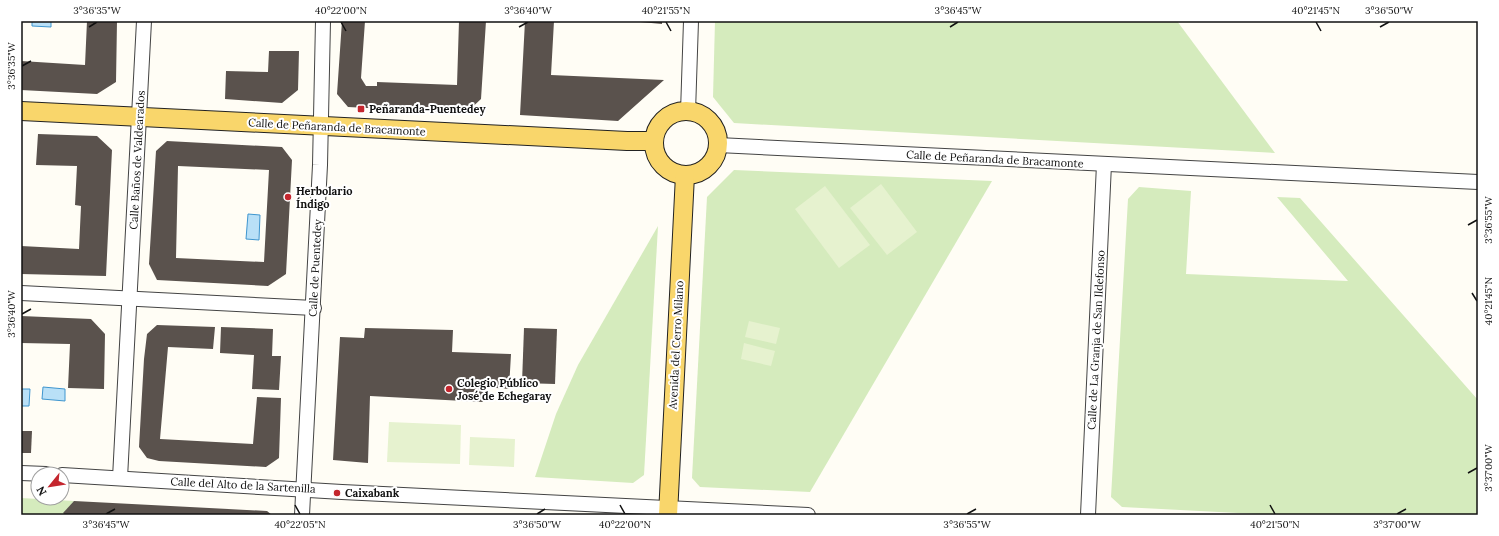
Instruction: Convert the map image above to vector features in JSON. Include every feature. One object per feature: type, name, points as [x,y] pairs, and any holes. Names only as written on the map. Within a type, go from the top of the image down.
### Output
[{"type":"main road","name":"Calle de Peñaranda de Bracamonte","points":[[21,111],[627,141],[654,140]]},
{"type":"main road","points":[[688,112],[698,114],[707,119],[715,131],[718,145],[716,155],[710,164],[694,174],[674,174],[662,165],[654,151],[655,133],[665,119],[672,115],[688,112]]},
{"type":"main road","name":"Avenida del Cerro Milano","points":[[668,511],[685,175]]},
{"type":"street","name":"Calle Baños de Valdearados","points":[[120,478],[144,21]]},
{"type":"street","name":"Calle de Puentedey","points":[[302,515],[314,308],[322,126],[323,21]]},
{"type":"street","points":[[688,112],[691,21]]},
{"type":"street","name":"Calle de Peñaranda de Bracamonte","points":[[718,145],[1478,182]]},
{"type":"street","name":"Calle de La Granja de San Ildefonso","points":[[1088,515],[1104,164]]},
{"type":"street","points":[[21,293],[314,308]]},
{"type":"street","name":"Calle del Alto de la Sartenilla","points":[[70,475],[304,488],[342,492],[668,511],[808,515]]},
{"type":"green space","points":[[715,21],[1177,21],[1275,153],[734,123],[713,97]]},
{"type":"green space","points":[[734,170],[992,181],[810,492],[700,487],[692,478],[707,197]]},
{"type":"green space","points":[[881,184],[917,232],[887,255],[850,208]]},
{"type":"green space","points":[[825,186],[870,245],[839,268],[795,209]]},
{"type":"green space","points":[[1139,187],[1191,191],[1186,274],[1348,281],[1277,197],[1300,198],[1478,400],[1478,515],[1279,515],[1122,507],[1111,497],[1128,199]]},
{"type":"green space","points":[[658,226],[644,475],[633,483],[535,477],[556,414],[578,365]]},
{"type":"green space","points":[[749,321],[780,328],[776,344],[745,337]]},
{"type":"green space","points":[[744,343],[775,351],[771,366],[741,359]]},
{"type":"green space","points":[[389,422],[461,425],[460,464],[387,462]]},
{"type":"green space","points":[[470,437],[515,439],[514,467],[469,465]]},
{"type":"green space","points":[[21,498],[30,499],[30,506],[70,506],[64,513],[65,515],[21,515]]},
{"type":"green space","points":[[70,501],[74,501],[70,506]]},
{"type":"water","points":[[32,21],[51,21],[51,27],[32,26]]},
{"type":"water","points":[[248,214],[260,215],[259,240],[246,239]]},
{"type":"water","points":[[43,387],[65,389],[65,401],[42,399]]},
{"type":"water","points":[[21,389],[30,389],[29,406],[21,406]]},
{"type":"building","points":[[87,21],[117,21],[116,82],[97,94],[21,90],[21,61],[85,65]]},
{"type":"building","points":[[342,21],[365,21],[361,78],[366,86],[377,86],[377,82],[457,85],[459,21],[486,21],[481,99],[466,113],[348,107],[337,94]]},
{"type":"building","points":[[525,21],[554,21],[551,75],[664,80],[618,121],[520,115]]},
{"type":"building","points":[[630,21],[662,21],[662,24]]},
{"type":"building","points":[[269,51],[299,51],[298,90],[282,103],[225,99],[226,71],[268,72]]},
{"type":"building","points":[[38,134],[97,136],[112,150],[106,276],[21,274],[21,246],[79,249],[81,206],[75,205],[77,166],[36,165]]},
{"type":"building","points":[[167,141],[282,147],[292,160],[286,274],[268,286],[157,280],[149,264],[156,151]],"holes":[[[178,166],[269,170],[264,262],[176,258]]]},
{"type":"building","points":[[21,316],[91,319],[105,334],[104,389],[68,388],[70,344],[21,343]]},
{"type":"building","points":[[157,325],[215,327],[213,349],[168,347],[160,439],[253,444],[257,397],[281,398],[279,458],[266,467],[159,461],[147,458],[139,447],[144,359],[147,334]]},
{"type":"building","points":[[221,327],[273,329],[272,356],[281,356],[279,390],[252,389],[254,355],[220,353]]},
{"type":"building","points":[[365,328],[453,330],[452,352],[511,354],[509,389],[484,387],[483,402],[370,396],[368,463],[333,460],[340,337],[364,338]]},
{"type":"building","points":[[524,328],[557,329],[555,384],[522,383]]},
{"type":"building","points":[[21,431],[32,431],[31,453],[21,453]]},
{"type":"building","points":[[74,501],[267,511],[272,515],[65,515],[63,513]]},
{"type":"place","name":"Peñaranda-Puentedey","points":[[361,109]]},
{"type":"place","name":"Herbolario Índigo","points":[[288,197]]},
{"type":"place","name":"Colegio Público José de Echegaray","points":[[449,389]]},
{"type":"place","name":"Caixabank","points":[[337,493]]}]
